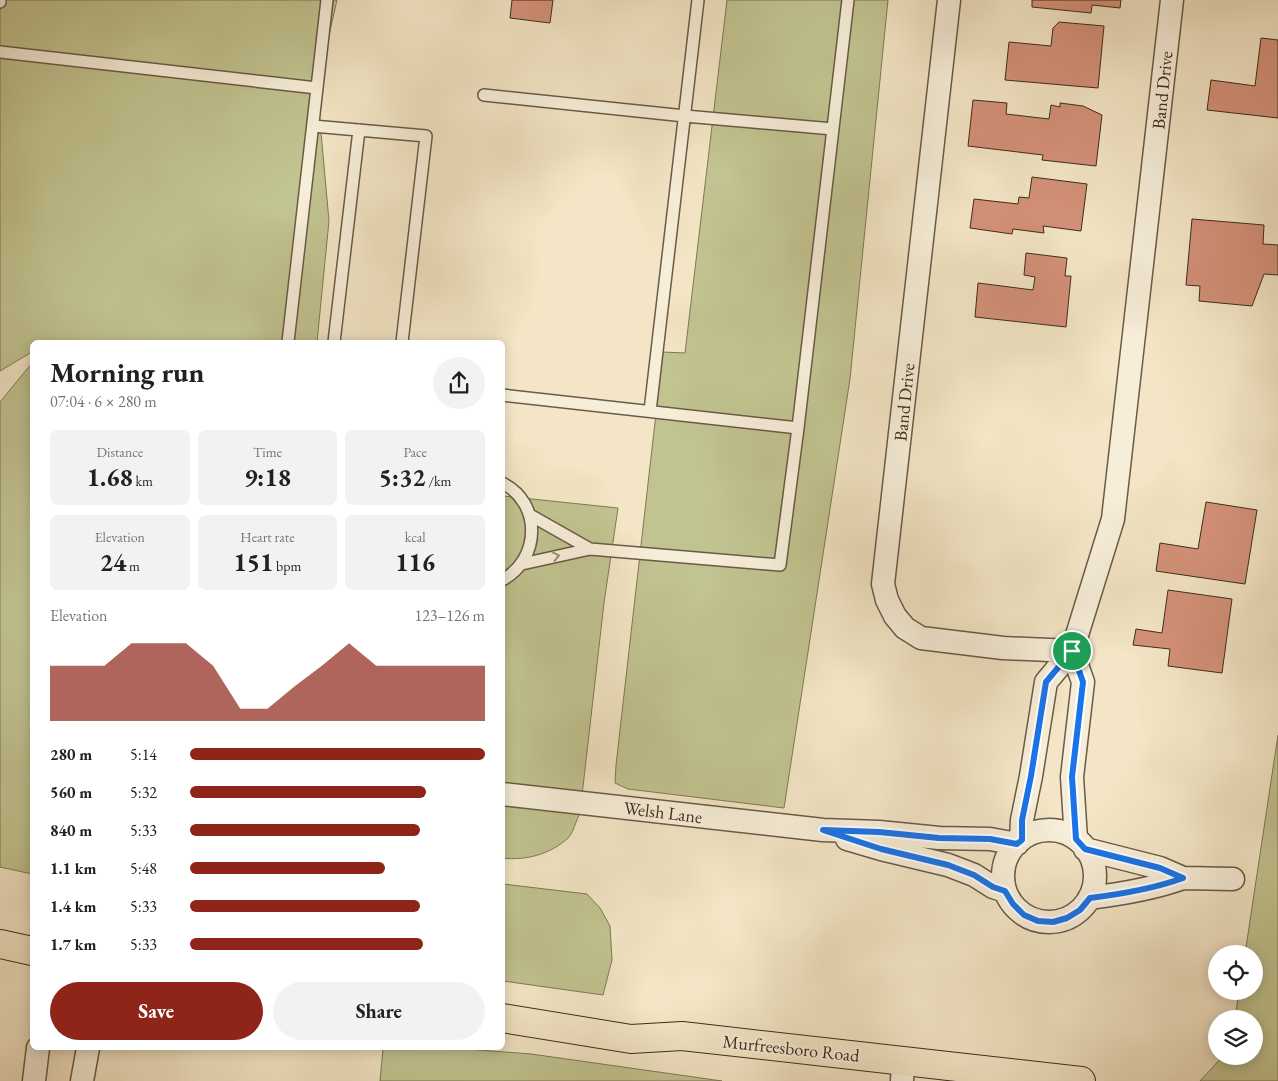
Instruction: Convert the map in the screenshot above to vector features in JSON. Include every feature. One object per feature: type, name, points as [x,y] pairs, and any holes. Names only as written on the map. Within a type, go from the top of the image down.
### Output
[{"type":"main road","points":[[0,944],[30,951]]},
{"type":"main road","name":"Murfreesboro Road","points":[[505,1018],[631,1039],[682,1036],[903,1071],[1081,1081]]},
{"type":"street","name":"Band Drive","points":[[949,0],[883,584],[886,600],[895,616],[905,628],[921,638],[1003,648],[1072,651]]},
{"type":"street","name":"Band Drive","points":[[1019,842],[1046,682],[1072,651],[1113,519],[1172,0]]},
{"type":"street","points":[[1072,651],[1083,682],[1072,777],[1081,844],[1092,860],[1094,873],[1094,886],[1090,898],[1162,886],[1183,878],[1233,879]]},
{"type":"street","name":"Welsh Lane","points":[[505,794],[823,830],[1019,842]]},
{"type":"street","name":"Welsh Lane","points":[[823,830],[881,849],[948,865],[974,875],[993,887],[1005,891],[1013,904],[1024,915],[1038,921],[1053,922],[1067,918],[1080,910],[1090,898]]},
{"type":"street","points":[[1005,891],[1003,877],[1005,863],[1011,850],[1019,842],[1034,833],[1049,831],[1063,833],[1081,844],[1160,868],[1183,878]]},
{"type":"street","points":[[34,1081],[38,1050]]},
{"type":"street","points":[[82,1081],[88,1050]]},
{"type":"lane","points":[[288,340],[328,0]]},
{"type":"lane","points":[[650,411],[698,0]]},
{"type":"lane","points":[[522,564],[590,549],[780,565],[798,428],[848,0]]},
{"type":"lane","points":[[0,52],[317,88]]},
{"type":"lane","points":[[484,95],[685,116],[833,128]]},
{"type":"lane","points":[[313,126],[426,136],[402,340]]},
{"type":"lane","points":[[334,340],[359,130]]},
{"type":"lane","points":[[505,395],[798,428]]},
{"type":"lane","points":[[505,484],[522,499],[530,515],[533,532],[530,549],[522,564],[505,579]]},
{"type":"lane","points":[[530,515],[590,549]]},
{"type":"green space","points":[[0,0],[337,0],[317,88],[329,221],[317,340],[30,340],[30,353],[0,371]]},
{"type":"green space","points":[[727,0],[888,0],[850,379],[784,808],[628,789],[615,783],[663,352],[685,353]]},
{"type":"green space","points":[[30,365],[30,874],[0,867],[0,402]]},
{"type":"green space","points":[[505,496],[618,508],[604,603],[580,813],[570,836],[561,844],[537,855],[505,858]]},
{"type":"green space","points":[[1278,735],[1278,1081],[1200,1081],[1215,1065],[1263,1065],[1263,1010],[1236,1010],[1238,1000],[1263,1000],[1263,945],[1246,945]]},
{"type":"green space","points":[[505,884],[587,894],[600,908],[610,926],[612,960],[603,995],[505,981]]},
{"type":"green space","points":[[383,1050],[479,1050],[531,1054],[722,1081],[380,1081]]},
{"type":"building","points":[[512,0],[553,0],[550,23],[510,18]]},
{"type":"building","points":[[1032,0],[1121,0],[1120,8],[1092,5],[1091,13],[1032,7]]},
{"type":"building","points":[[1059,22],[1104,26],[1098,88],[1005,80],[1009,42],[1051,46],[1053,28]]},
{"type":"building","points":[[1261,38],[1278,40],[1278,118],[1207,110],[1211,80],[1255,86]]},
{"type":"building","points":[[973,100],[1007,103],[1006,114],[1049,119],[1051,105],[1060,107],[1060,103],[1083,106],[1102,115],[1096,166],[1042,160],[1043,155],[968,146]]},
{"type":"building","points":[[1032,177],[1087,184],[1081,231],[1043,226],[1044,233],[1013,229],[1012,234],[970,228],[974,199],[1018,204],[1019,197],[1029,198]]},
{"type":"building","points":[[1192,219],[1264,225],[1263,244],[1278,245],[1278,275],[1264,274],[1252,306],[1199,301],[1200,286],[1186,285]]},
{"type":"building","points":[[1026,253],[1067,258],[1065,276],[1071,276],[1066,327],[975,317],[978,283],[1033,290],[1035,277],[1024,275]]},
{"type":"building","points":[[1206,502],[1257,510],[1245,584],[1156,571],[1160,543],[1198,549]]},
{"type":"building","points":[[1168,590],[1232,599],[1222,673],[1168,666],[1170,649],[1133,645],[1136,629],[1162,633]]},
{"type":"route","points":[[1072,651],[1083,682],[1072,777],[1076,839],[1085,849],[1138,864],[1160,868],[1183,878],[1162,886],[1090,898],[1080,910],[1067,918],[1053,922],[1038,921],[1024,915],[1013,904],[1005,891],[993,887],[974,875],[948,865],[881,849],[823,830],[912,834],[939,838],[990,839],[1017,844],[1022,840],[1022,820],[1046,682],[1072,651]]}]
